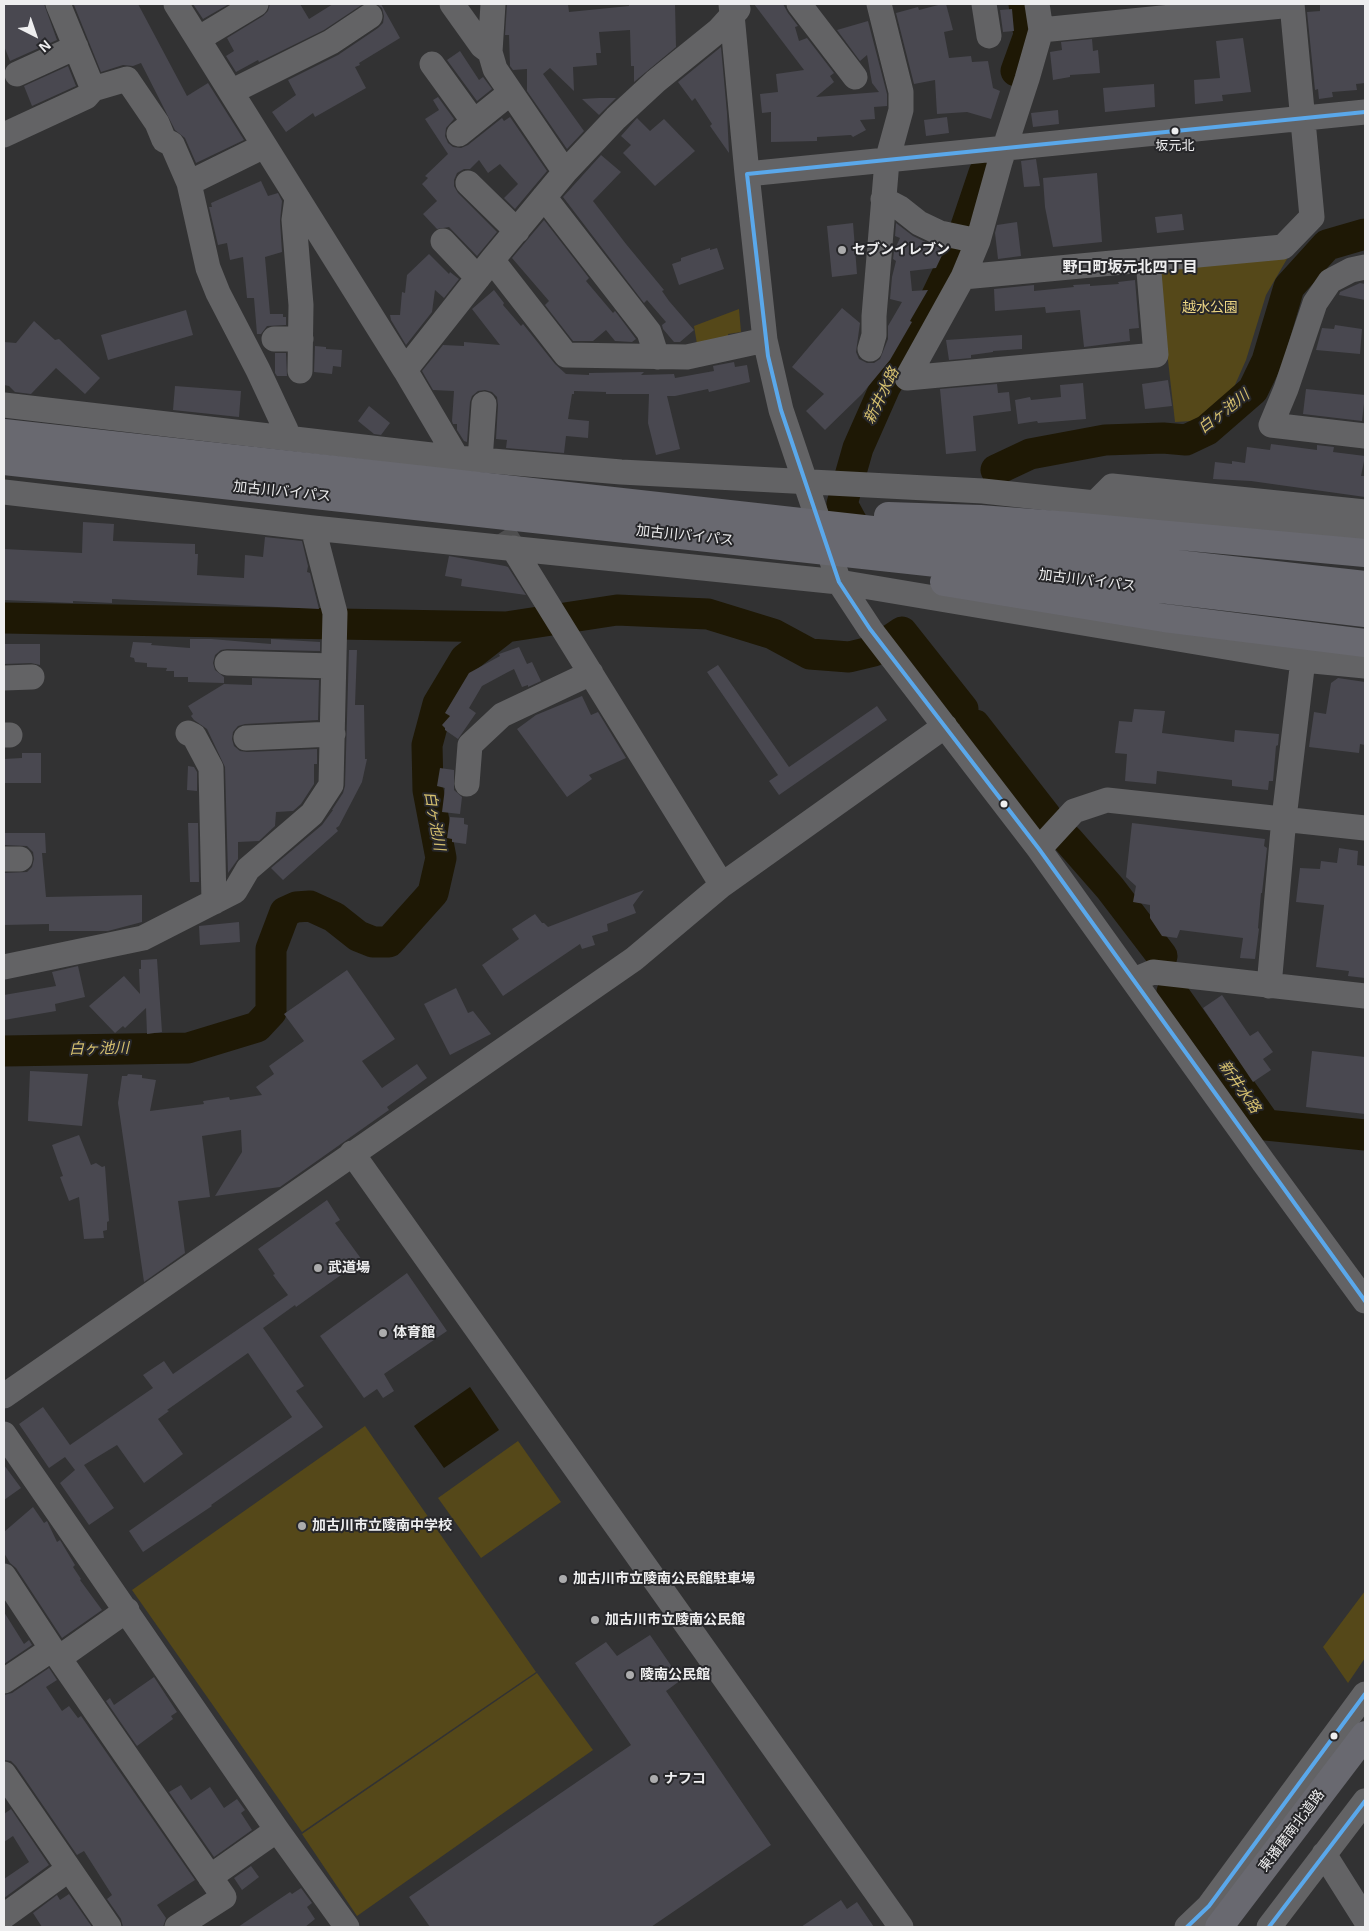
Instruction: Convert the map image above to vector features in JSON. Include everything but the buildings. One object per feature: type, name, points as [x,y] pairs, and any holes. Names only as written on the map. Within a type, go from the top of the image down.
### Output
[{"type":"highway","name":"加古川バイパス","points":[[4,433],[679,508],[768,525],[1365,613]]},
{"type":"highway","name":"加古川バイパス","points":[[4,461],[768,525]]},
{"type":"highway","points":[[768,525],[858,570],[975,554],[1259,542],[1365,553]]},
{"type":"highway","name":"加古川バイパス","points":[[975,554],[1365,585]]},
{"type":"highway","points":[[975,554],[1164,618],[1365,643]]},
{"type":"highway","name":"東播磨南北道路","points":[[1219,1927],[1365,1735]]},
{"type":"highway","name":"東播磨南北道路","points":[[1238,1927],[1365,1764]]},
{"type":"street","points":[[58,4],[78,37],[94,89]]},
{"type":"street","points":[[176,4],[404,370],[468,459]]},
{"type":"street","points":[[198,39],[256,4]]},
{"type":"street","points":[[452,4],[482,46],[490,52]]},
{"type":"street","points":[[493,4],[490,52],[495,69],[565,172]]},
{"type":"street","points":[[799,4],[854,77]]},
{"type":"street","points":[[870,349],[885,304],[880,260],[883,199],[887,161],[901,110],[901,92],[879,4]]},
{"type":"street","points":[[984,4],[989,36]]},
{"type":"street","points":[[1037,4],[1041,30],[1004,148],[978,241],[963,277],[906,378],[1156,355],[1148,260]]},
{"type":"street","points":[[963,277],[1283,247],[1312,216],[1292,4],[1041,30]]},
{"type":"street","points":[[404,370],[565,172],[616,118],[656,81],[719,30],[736,8]]},
{"type":"street","points":[[736,8],[747,174],[765,340],[781,410],[839,582],[891,657],[1040,849],[1365,1301]]},
{"type":"street","points":[[231,92],[331,42],[370,16]]},
{"type":"street","points":[[17,74],[78,37]]},
{"type":"street","points":[[432,64],[466,128],[510,92]]},
{"type":"street","points":[[4,135],[86,97],[94,89],[127,79],[157,122],[164,140],[172,144],[190,183],[208,268],[218,293],[258,370],[286,430]]},
{"type":"street","points":[[747,174],[1365,112]]},
{"type":"street","points":[[190,183],[264,146]]},
{"type":"street","points":[[468,183],[517,231]]},
{"type":"street","points":[[544,197],[649,332],[657,357]]},
{"type":"street","points":[[297,198],[294,220],[301,305],[300,371]]},
{"type":"street","points":[[883,199],[900,208],[919,223],[940,233],[978,241]]},
{"type":"street","points":[[443,241],[485,269],[566,354],[687,357],[765,340]]},
{"type":"street","points":[[1365,267],[1351,270],[1330,281],[1315,303],[1286,389],[1271,425],[1365,436]]},
{"type":"street","points":[[274,339],[301,339]]},
{"type":"street","points":[[4,404],[468,459],[621,472],[968,490],[1365,532]]},
{"type":"street","points":[[468,459],[484,404]]},
{"type":"street","points":[[1094,504],[1112,486],[1365,512]]},
{"type":"street","points":[[4,492],[313,528],[839,582],[1303,660],[1365,666]]},
{"type":"street","points":[[4,967],[144,938],[235,891],[248,869],[312,814],[331,785],[335,624],[313,528]]},
{"type":"street","points":[[513,548],[722,885]]},
{"type":"street","points":[[1269,986],[1284,818],[1303,660]]},
{"type":"street","points":[[238,670],[333,666]]},
{"type":"street","points":[[467,784],[460,747],[470,746],[502,715],[518,696],[591,673]]},
{"type":"street","points":[[4,1396],[634,959],[722,885],[945,726]]},
{"type":"street","points":[[188,733],[194,736],[211,768],[201,799],[214,902]]},
{"type":"street","points":[[246,738],[332,734]]},
{"type":"street","points":[[1040,849],[1074,811],[1107,800],[1365,828]]},
{"type":"street","points":[[1134,980],[1153,972],[1365,996]]},
{"type":"street","points":[[352,1153],[902,1927]]},
{"type":"street","points":[[4,1434],[277,1830],[336,1923]]},
{"type":"street","points":[[4,1576],[224,1897],[177,1927]]},
{"type":"street","points":[[4,1681],[56,1653],[127,1610]]},
{"type":"street","points":[[1187,1927],[1209,1906],[1365,1694]]},
{"type":"street","points":[[4,1774],[109,1927]]},
{"type":"street","points":[[1269,1927],[1365,1801]]},
{"type":"street","points":[[210,1877],[277,1830]]},
{"type":"street","points":[[1324,1854],[1365,1919]]},
{"type":"street","points":[[4,1916],[69,1870]]},
{"type":"green space","name":"越水公園","points":[[1291,252],[1266,295],[1246,360],[1231,394],[1208,415],[1192,421],[1175,422],[1158,273],[1164,264]]},
{"type":"green space","points":[[739,309],[741,332],[728,334],[729,341],[697,344],[694,326]]},
{"type":"green space","points":[[365,1426],[536,1672],[302,1832],[132,1590]]},
{"type":"green space","points":[[518,1441],[561,1502],[481,1558],[438,1498]]},
{"type":"green space","points":[[1365,1591],[1365,1658],[1348,1683],[1323,1647]]},
{"type":"green space","points":[[537,1673],[593,1750],[357,1916],[302,1834]]},
{"type":"shaded area","points":[[470,1387],[499,1430],[444,1468],[414,1426]]},
{"type":"waterway","name":"新井水路","points":[[1016,71],[1029,35],[1024,4]]},
{"type":"waterway","name":"新井水路","points":[[868,552],[842,504],[858,448],[885,387],[930,310],[956,256],[984,173]]},
{"type":"waterway","name":"白ヶ池川","points":[[996,470],[1030,454],[1105,440],[1163,438],[1186,440],[1207,430],[1253,390],[1267,361],[1289,287],[1327,245],[1365,234]]},
{"type":"waterway","name":"白ヶ池川","points":[[4,1051],[188,1048],[257,1027],[271,1012],[271,949],[285,912],[296,907],[310,906],[334,917],[358,936],[373,942],[389,942],[433,893],[441,858],[428,790],[427,745],[438,704],[465,659],[506,627],[617,610],[708,614],[773,634],[810,654],[849,657],[874,651],[902,632],[963,709]]},
{"type":"waterway","points":[[4,618],[506,627]]},
{"type":"waterway","name":"新井水路","points":[[975,725],[1046,816]]},
{"type":"waterway","name":"新井水路","points":[[1068,840],[1110,888],[1162,956]]},
{"type":"waterway","name":"新井水路","points":[[1172,992],[1266,1125],[1365,1135]]},
{"type":"tunnel","points":[[483,500],[513,548]]},
{"type":"transit line","points":[[1365,112],[747,174],[768,356],[781,410],[839,582],[870,629],[1039,849],[1365,1301]]},
{"type":"transit line","points":[[1187,1927],[1209,1906],[1365,1694]]},
{"type":"transit line","points":[[1269,1927],[1365,1801]]},
{"type":"place","name":"坂元北","points":[[1175,131]]},
{"type":"place","name":"セブンイレブン","points":[[842,250]]},
{"type":"place","name":"武道場","points":[[318,1268]]},
{"type":"place","name":"体育館","points":[[383,1333]]},
{"type":"place","name":"加古川市立陵南中学校","points":[[302,1526]]},
{"type":"place","name":"加古川市立陵南公民館駐車場","points":[[563,1579]]},
{"type":"place","name":"加古川市立陵南公民館","points":[[595,1620]]},
{"type":"place","name":"陵南公民館","points":[[630,1675]]},
{"type":"place","name":"ナフコ","points":[[654,1779]]},
{"type":"district","name":"野口町坂元北四丁目","points":[[1130,268]]}]
